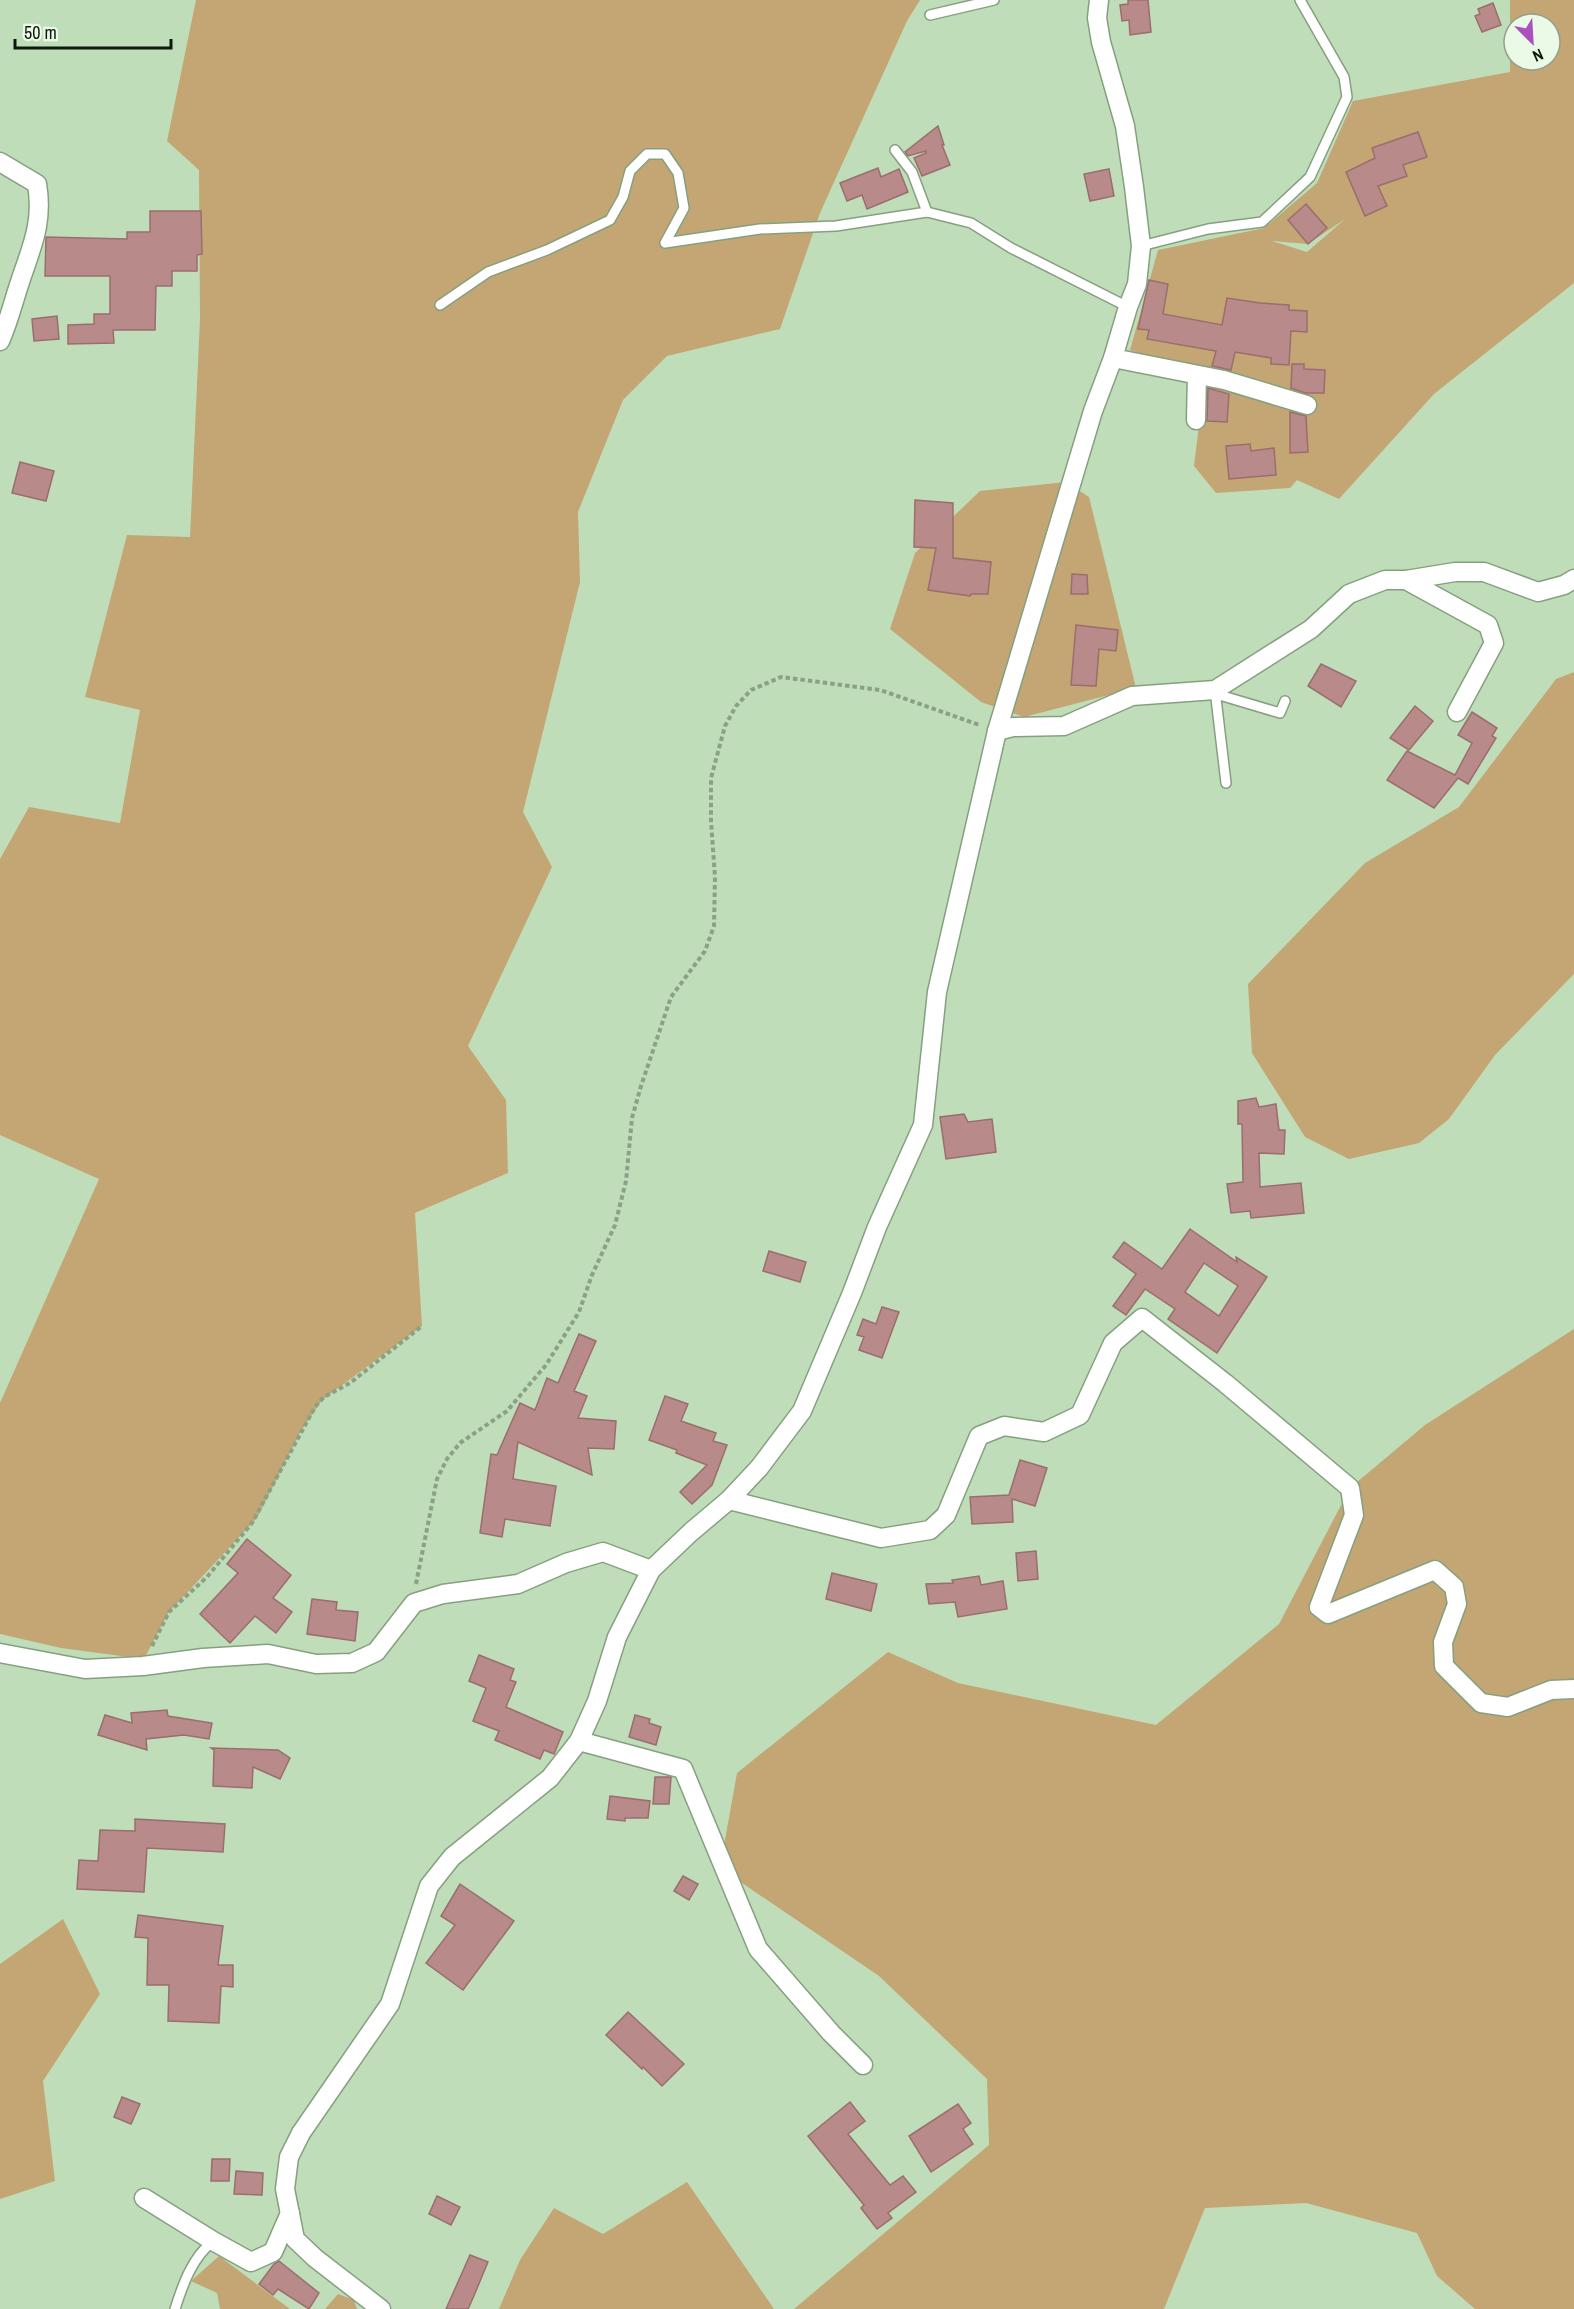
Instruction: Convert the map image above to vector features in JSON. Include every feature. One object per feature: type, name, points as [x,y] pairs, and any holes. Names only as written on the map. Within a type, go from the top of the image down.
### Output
[{"type":"street","points":[[381,2309],[315,2258],[295,2239],[285,2189],[289,2157],[301,2133],[390,2004],[429,1886],[452,1857],[550,1778],[579,1741],[597,1701],[617,1637],[651,1570],[729,1500],[759,1468],[802,1411],[877,1227],[923,1125],[937,992],[997,732],[1093,411],[1137,284],[1141,246],[1125,126],[1100,34],[1097,18],[1099,0]]},
{"type":"street","points":[[0,162],[37,184],[40,218],[34,245],[18,288],[10,320],[0,341]]},
{"type":"street","points":[[1113,358],[1224,380],[1306,405]]},
{"type":"street","points":[[1196,420],[1197,375]]},
{"type":"street","points":[[997,732],[1012,727],[1064,726],[1132,696],[1215,692],[1311,629],[1349,594],[1385,580],[1406,580],[1455,572],[1484,572],[1538,592],[1564,585],[1574,579]]},
{"type":"street","points":[[1406,580],[1488,625],[1494,643],[1457,712]]},
{"type":"street","points":[[729,1500],[881,1538],[930,1530],[946,1515],[979,1436],[1004,1426],[1044,1432],[1080,1415],[1113,1343],[1142,1318],[1225,1383],[1350,1488],[1354,1515],[1320,1607],[1328,1614],[1435,1570],[1454,1587],[1457,1604],[1443,1642],[1444,1666],[1481,1703],[1508,1707],[1551,1690],[1574,1689]]},
{"type":"street","points":[[0,1653],[85,1669],[268,1654],[316,1664],[352,1663],[376,1652],[414,1603],[443,1594],[518,1584],[566,1563],[603,1552],[651,1570]]},
{"type":"street","points":[[579,1741],[683,1769],[758,1949],[831,2033],[863,2065]]},
{"type":"street","points":[[144,2198],[251,2262],[273,2252],[290,2213]]},
{"type":"lane","points":[[930,15],[994,0]]},
{"type":"lane","points":[[1141,246],[1208,229],[1262,222],[1310,177],[1347,97],[1344,77],[1300,0]]},
{"type":"lane","points":[[895,150],[912,172],[927,212]]},
{"type":"lane","points":[[440,305],[488,272],[547,250],[610,220],[622,197],[630,171],[647,154],[665,154],[678,173],[684,208],[665,243],[760,229],[836,226],[927,212],[970,223],[1011,248],[1128,307]]},
{"type":"lane","points":[[1226,783],[1215,692],[1280,713],[1285,701]]},
{"type":"lane","points":[[175,2309],[185,2278],[204,2248],[213,2241]]},
{"type":"path","points":[[414,1603],[437,1479],[447,1459],[460,1443],[507,1411],[546,1365],[579,1312],[592,1275],[615,1225],[626,1181],[632,1118],[644,1076],[671,997],[705,951],[714,926],[715,877],[711,778],[725,726],[736,706],[751,690],[781,677],[880,690],[997,732]]},
{"type":"path","points":[[143,1666],[169,1612],[207,1576],[252,1523],[315,1407],[324,1397],[350,1383],[422,1326]]},
{"type":"shaded area","points":[[196,0],[920,0],[907,21],[820,213],[780,329],[667,356],[623,400],[578,512],[580,582],[523,812],[552,867],[468,1046],[506,1100],[508,1173],[415,1213],[422,1326],[322,1400],[301,1431],[257,1518],[169,1612],[144,1659],[61,1648],[0,1634],[0,1403],[99,1179],[0,1135],[0,859],[29,807],[120,823],[140,710],[85,697],[127,535],[190,537],[200,319],[199,170],[167,141]]},
{"type":"shaded area","points":[[1510,0],[1574,0],[1574,283],[1434,394],[1339,499],[1297,480],[1290,488],[1216,493],[1194,466],[1205,376],[1130,350],[1158,250],[1264,228],[1317,183],[1353,101],[1510,72],[1562,72],[1562,12],[1510,12]],"holes":[[[1345,219],[1307,252],[1272,241],[1308,244]]]},
{"type":"shaded area","points":[[1066,482],[1089,497],[1136,688],[1024,717],[981,702],[890,629],[915,553],[980,491]]},
{"type":"shaded area","points":[[1574,672],[1574,974],[1495,1055],[1449,1119],[1419,1143],[1349,1159],[1305,1137],[1252,1053],[1248,984],[1365,863],[1459,807],[1556,679]]},
{"type":"shaded area","points":[[1574,1329],[1574,2309],[1475,2309],[1437,2276],[1417,2233],[1306,2203],[1205,2208],[1164,2309],[794,2309],[989,2145],[987,2079],[879,1976],[720,1868],[737,1773],[888,1652],[958,1683],[1156,1725],[1279,1624],[1350,1488],[1425,1425]]},
{"type":"shaded area","points":[[63,1919],[100,1994],[43,2081],[55,2181],[0,2199],[0,1964]]},
{"type":"shaded area","points":[[687,2182],[774,2309],[499,2309],[520,2260],[554,2208],[603,2234]]},
{"type":"shaded area","points":[[219,2256],[290,2309],[220,2309],[217,2293],[191,2281]]},
{"type":"shaded area","points":[[338,2294],[354,2300],[357,2309],[325,2309]]},
{"type":"building","points":[[1128,0],[1148,0],[1151,32],[1130,35],[1129,20],[1122,21],[1120,5],[1128,4]]},
{"type":"building","points":[[1493,3],[1501,25],[1482,32],[1475,16],[1480,14],[1478,9]]},
{"type":"building","points":[[938,126],[950,165],[922,176],[914,158],[926,151],[908,156],[905,152]]},
{"type":"building","points":[[1418,132],[1427,157],[1403,165],[1407,176],[1378,186],[1387,206],[1365,216],[1346,172],[1375,158],[1372,148]]},
{"type":"building","points":[[878,168],[881,177],[899,169],[908,192],[867,209],[862,195],[847,201],[840,183]]},
{"type":"building","points":[[1109,169],[1114,196],[1090,201],[1084,174]]},
{"type":"building","points":[[1306,204],[1327,228],[1308,244],[1288,220]]},
{"type":"building","points":[[150,211],[201,211],[202,254],[197,255],[197,271],[172,271],[172,286],[156,286],[155,330],[113,330],[114,343],[68,344],[68,325],[94,324],[94,314],[110,314],[110,276],[45,276],[46,237],[127,239],[127,232],[150,232]]},
{"type":"building","points":[[1149,280],[1168,284],[1163,314],[1222,325],[1227,298],[1289,305],[1289,310],[1307,311],[1307,332],[1291,331],[1289,365],[1271,364],[1271,358],[1235,352],[1231,370],[1212,366],[1216,351],[1147,339],[1149,330],[1138,329]]},
{"type":"building","points":[[57,316],[59,339],[34,341],[32,319]]},
{"type":"building","points":[[1292,364],[1304,364],[1304,369],[1325,370],[1324,393],[1305,393],[1291,388]]},
{"type":"building","points":[[1208,388],[1229,394],[1227,422],[1207,421]]},
{"type":"building","points":[[1290,412],[1306,416],[1308,452],[1290,453]]},
{"type":"building","points":[[1250,444],[1251,451],[1274,448],[1276,475],[1229,479],[1226,446]]},
{"type":"building","points":[[20,462],[54,471],[46,501],[12,493]]},
{"type":"building","points":[[915,500],[953,503],[953,558],[991,562],[988,594],[971,594],[970,596],[928,590],[936,548],[914,547]]},
{"type":"building","points":[[1072,574],[1087,575],[1088,594],[1071,594]]},
{"type":"building","points":[[1076,625],[1118,630],[1116,651],[1099,649],[1096,686],[1071,685]]},
{"type":"building","points":[[1321,664],[1356,681],[1341,707],[1308,686]]},
{"type":"building","points":[[1415,706],[1433,721],[1409,750],[1390,738]]},
{"type":"building","points":[[1472,712],[1497,728],[1492,736],[1496,738],[1468,784],[1458,778],[1434,808],[1387,780],[1407,751],[1455,775],[1472,743],[1458,735]]},
{"type":"building","points":[[1256,1098],[1259,1107],[1276,1104],[1279,1130],[1285,1130],[1284,1154],[1259,1153],[1260,1187],[1301,1183],[1304,1213],[1251,1218],[1250,1211],[1231,1213],[1227,1184],[1243,1182],[1242,1124],[1238,1124],[1238,1101]]},
{"type":"building","points":[[964,1114],[968,1122],[992,1119],[996,1152],[946,1159],[940,1117]]},
{"type":"building","points":[[1190,1229],[1237,1262],[1236,1257],[1267,1277],[1217,1353],[1168,1319],[1175,1309],[1145,1289],[1126,1315],[1113,1306],[1136,1274],[1113,1257],[1124,1242],[1162,1269]],"holes":[[[1204,1263],[1238,1286],[1219,1316],[1185,1292]]]},
{"type":"building","points":[[769,1251],[806,1262],[800,1282],[763,1271]]},
{"type":"building","points":[[882,1307],[899,1312],[882,1358],[859,1350],[864,1337],[857,1335],[863,1319],[876,1324]]},
{"type":"building","points":[[579,1334],[596,1341],[574,1391],[587,1396],[578,1418],[616,1421],[614,1449],[588,1448],[592,1475],[518,1442],[513,1479],[556,1486],[550,1526],[505,1519],[502,1537],[480,1533],[491,1454],[497,1455],[520,1403],[535,1410],[547,1378],[558,1383]]},
{"type":"building","points":[[665,1396],[688,1404],[681,1421],[716,1433],[713,1441],[727,1445],[712,1485],[692,1504],[680,1492],[707,1465],[676,1453],[677,1450],[649,1440]]},
{"type":"building","points":[[1020,1460],[1047,1468],[1035,1506],[1012,1499],[1013,1522],[972,1524],[970,1497],[1009,1495]]},
{"type":"building","points":[[247,1539],[291,1575],[273,1598],[292,1612],[276,1633],[255,1616],[230,1643],[200,1614],[238,1573],[227,1564]]},
{"type":"building","points":[[1036,1551],[1038,1579],[1018,1581],[1016,1553]]},
{"type":"building","points":[[832,1573],[877,1584],[871,1611],[826,1599]]},
{"type":"building","points":[[979,1576],[981,1585],[1003,1581],[1007,1609],[958,1617],[955,1602],[929,1604],[926,1584],[953,1583],[952,1580]]},
{"type":"building","points":[[312,1599],[337,1602],[336,1610],[358,1612],[355,1641],[307,1634]]},
{"type":"building","points":[[479,1655],[514,1669],[510,1680],[516,1682],[506,1707],[563,1732],[554,1754],[544,1750],[540,1759],[495,1740],[499,1731],[473,1721],[486,1688],[469,1681]]},
{"type":"building","points":[[167,1710],[168,1716],[212,1723],[209,1739],[184,1735],[146,1739],[147,1750],[98,1735],[105,1715],[132,1723],[131,1713]]},
{"type":"building","points":[[635,1715],[650,1719],[649,1723],[661,1727],[656,1745],[629,1737]]},
{"type":"building","points":[[211,1748],[278,1750],[290,1758],[280,1779],[253,1767],[252,1788],[213,1786],[214,1750]]},
{"type":"building","points":[[655,1777],[671,1777],[669,1804],[653,1804]]},
{"type":"building","points":[[610,1796],[650,1801],[648,1818],[625,1818],[625,1821],[607,1819]]},
{"type":"building","points":[[135,1819],[225,1824],[223,1852],[147,1848],[144,1892],[77,1889],[79,1860],[98,1861],[100,1830],[135,1831]]},
{"type":"building","points":[[683,1876],[698,1884],[689,1900],[674,1891]]},
{"type":"building","points":[[460,1884],[514,1921],[463,1990],[426,1963],[455,1925],[441,1916]]},
{"type":"building","points":[[138,1915],[223,1926],[218,1965],[233,1965],[233,1987],[221,1986],[219,2023],[168,2021],[169,1985],[147,1985],[148,1938],[135,1937]]},
{"type":"building","points":[[628,2012],[684,2064],[662,2086],[606,2035]]},
{"type":"building","points":[[122,2097],[140,2104],[131,2124],[114,2117]]},
{"type":"building","points":[[850,2102],[865,2121],[848,2134],[890,2185],[903,2176],[916,2192],[888,2213],[892,2218],[877,2229],[861,2208],[864,2205],[808,2136]]},
{"type":"building","points":[[958,2104],[971,2123],[963,2129],[973,2144],[931,2172],[909,2136]]},
{"type":"building","points":[[212,2159],[230,2159],[229,2181],[211,2181]]},
{"type":"building","points":[[236,2171],[263,2173],[262,2195],[234,2194]]},
{"type":"building","points":[[437,2196],[460,2207],[451,2225],[429,2214]]},
{"type":"building","points":[[470,2255],[488,2262],[473,2298],[468,2309],[446,2309]]},
{"type":"building","points":[[279,2261],[319,2293],[309,2309],[278,2289],[273,2295],[259,2284],[274,2264]]}]
